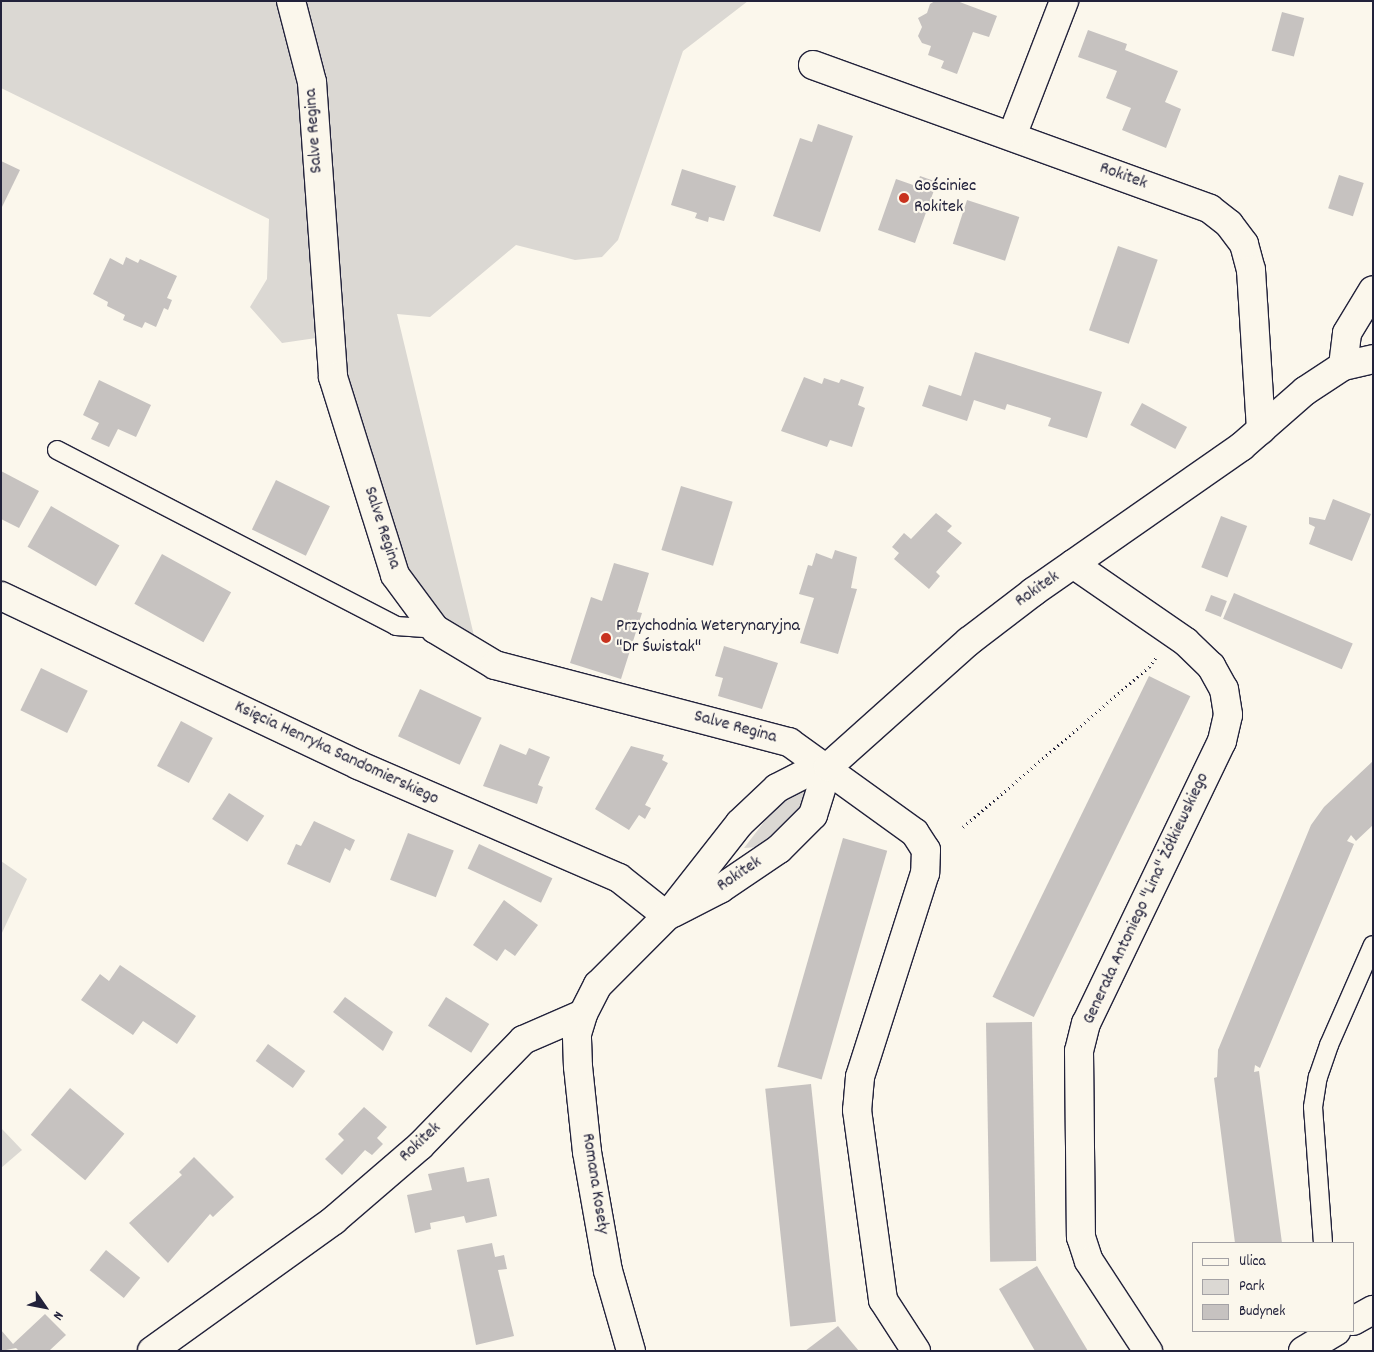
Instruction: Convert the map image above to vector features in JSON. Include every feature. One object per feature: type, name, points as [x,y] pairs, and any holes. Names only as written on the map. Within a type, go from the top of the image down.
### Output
[{"type":"street","name":"Salve Regina","points":[[291,1],[312,82],[332,377],[395,575],[435,629],[495,664],[789,742],[828,767]]},
{"type":"street","points":[[1012,136],[1064,1]]},
{"type":"street","name":"Rokitek","points":[[813,65],[1210,209],[1229,224],[1244,244],[1251,270],[1260,430]]},
{"type":"street","points":[[1373,290],[1347,333],[1343,366],[1373,359]]},
{"type":"street","name":"Rokitek","points":[[152,1351],[334,1220],[420,1146],[523,1040],[583,1014],[598,985],[667,916],[740,823],[777,788],[806,774],[828,767],[969,641],[1073,564],[1173,497],[1260,430],[1305,391],[1343,366]]},
{"type":"street","name":"Generała Antoniego \"Lina\" Żółkiewskiego","points":[[1073,564],[1186,642],[1211,666],[1224,689],[1228,715],[1222,741],[1086,1023],[1079,1051],[1082,1237],[1089,1261],[1148,1351]]},
{"type":"street","name":"Księcia Henryka Sandomierskiego","points":[[1,596],[358,765],[619,878],[667,916]]},
{"type":"street","points":[[828,767],[915,833],[926,850],[925,873],[860,1077],[857,1110],[883,1300],[916,1351]]},
{"type":"street","name":"Rokitek","points":[[667,916],[720,890],[779,849],[813,815],[828,767]]},
{"type":"street","name":"Romana Koseły","points":[[583,1014],[577,1034],[578,1067],[587,1152],[608,1271],[631,1351]]},
{"type":"street","points":[[1354,1320],[1373,1310]]},
{"type":"street","points":[[1304,1351],[1334,1332]]},
{"type":"lane","points":[[57,450],[396,626],[435,629]]},
{"type":"lane","points":[[1323,1242],[1314,1100],[1329,1045],[1373,945]]},
{"type":"path","points":[[963,827],[1149,667],[1158,654]]},
{"type":"green space","points":[[1,1],[278,1],[304,87],[316,338],[282,343],[250,307],[267,279],[269,219],[1,88]]},
{"type":"green space","points":[[301,1],[748,1],[683,51],[618,240],[602,257],[575,260],[516,245],[430,317],[397,314],[476,644],[442,622],[405,570],[344,381]]},
{"type":"green space","points":[[815,776],[804,803],[790,820],[758,847],[744,848],[777,805]]},
{"type":"green space","points":[[1,861],[27,879],[1,935]]},
{"type":"green space","points":[[1,1128],[22,1150],[1,1168]]},
{"type":"building","points":[[935,1],[957,1],[997,16],[989,37],[973,32],[957,74],[941,68],[944,61],[928,55],[931,46],[922,43],[918,36],[922,27],[918,18],[927,13],[930,4]]},
{"type":"building","points":[[1282,12],[1304,18],[1294,57],[1272,51]]},
{"type":"building","points":[[1088,30],[1127,44],[1125,50],[1178,71],[1165,102],[1181,109],[1166,148],[1122,130],[1131,108],[1106,98],[1117,71],[1078,57]]},
{"type":"building","points":[[818,124],[853,136],[820,232],[773,216],[800,138],[812,142]]},
{"type":"building","points":[[1,161],[20,170],[1,209]]},
{"type":"building","points":[[682,169],[736,186],[724,221],[709,217],[708,222],[695,218],[697,213],[671,205]]},
{"type":"building","points":[[1339,175],[1364,183],[1353,216],[1328,208]]},
{"type":"building","points":[[920,176],[937,182],[915,243],[878,230],[896,179],[916,186]]},
{"type":"building","points":[[967,200],[1019,217],[1005,261],[953,244]]},
{"type":"building","points":[[1118,246],[1158,260],[1129,344],[1089,330]]},
{"type":"building","points":[[126,257],[138,263],[140,259],[177,276],[167,298],[172,300],[168,310],[164,308],[156,327],[145,322],[142,328],[123,320],[125,315],[107,306],[108,302],[93,294],[110,258],[123,265]]},
{"type":"building","points":[[975,352],[1102,392],[1087,438],[1048,426],[1051,418],[1007,404],[1005,410],[974,400],[967,421],[922,406],[929,385],[961,396]]},
{"type":"building","points":[[804,377],[822,384],[824,378],[839,383],[841,379],[864,387],[858,405],[865,408],[852,447],[830,440],[827,447],[781,431]]},
{"type":"building","points":[[99,380],[151,405],[136,437],[118,429],[109,447],[91,439],[99,423],[83,415]]},
{"type":"building","points":[[1142,403],[1187,427],[1175,449],[1130,425]]},
{"type":"building","points":[[1,471],[39,491],[19,528],[1,519]]},
{"type":"building","points":[[276,480],[330,506],[306,556],[252,529]]},
{"type":"building","points":[[681,486],[733,502],[713,566],[661,550]]},
{"type":"building","points":[[1333,499],[1371,514],[1352,561],[1309,544],[1315,527],[1309,524],[1309,517],[1325,520]]},
{"type":"building","points":[[51,506],[119,546],[96,586],[28,547]]},
{"type":"building","points":[[936,513],[952,526],[947,531],[962,543],[936,572],[940,576],[929,589],[894,559],[899,553],[892,547],[904,533],[911,539]]},
{"type":"building","points":[[1221,516],[1247,526],[1227,577],[1201,567]]},
{"type":"building","points":[[835,550],[857,557],[851,588],[857,589],[838,654],[800,643],[814,598],[799,594],[808,565],[812,566],[816,553],[832,559]]},
{"type":"building","points":[[162,554],[231,592],[203,642],[134,604]]},
{"type":"building","name":"Przychodnia Weterynaryjna \"Dr Świstak\"","points":[[614,563],[649,573],[637,612],[642,613],[621,679],[570,663],[591,597],[602,601]]},
{"type":"building","points":[[1234,593],[1353,643],[1342,669],[1223,619]]},
{"type":"building","points":[[1211,595],[1227,601],[1221,617],[1205,611]]},
{"type":"building","points":[[724,646],[778,663],[762,709],[718,696],[723,678],[715,676]]},
{"type":"building","points":[[41,668],[88,691],[67,733],[20,710]]},
{"type":"building","points":[[1149,676],[1190,696],[1034,1017],[993,997]]},
{"type":"building","points":[[420,689],[482,718],[460,765],[398,736]]},
{"type":"building","points":[[181,721],[213,738],[189,783],[157,766]]},
{"type":"building","points":[[500,744],[526,755],[529,748],[550,757],[538,785],[543,787],[537,804],[483,786]]},
{"type":"building","points":[[631,746],[664,755],[662,760],[668,763],[645,805],[651,808],[645,819],[639,815],[629,830],[595,809]]},
{"type":"building","points":[[1373,761],[1373,825],[1356,841],[1351,835],[1347,841],[1354,844],[1260,1068],[1255,1065],[1254,1072],[1259,1071],[1282,1242],[1235,1242],[1214,1078],[1217,1077],[1218,1050],[1311,825],[1324,807]]},
{"type":"building","points":[[229,793],[264,816],[247,842],[212,819]]},
{"type":"building","points":[[314,821],[355,840],[350,851],[345,848],[330,883],[287,864],[296,844],[301,846]]},
{"type":"building","points":[[408,833],[454,851],[436,897],[390,880]]},
{"type":"building","points":[[843,838],[887,851],[822,1079],[777,1067]]},
{"type":"building","points":[[479,844],[552,878],[541,903],[468,868]]},
{"type":"building","points":[[504,900],[538,925],[515,956],[505,949],[497,961],[473,945]]},
{"type":"building","points":[[120,965],[196,1016],[177,1044],[143,1021],[133,1035],[81,1000],[100,974],[109,981]]},
{"type":"building","points":[[345,997],[393,1032],[383,1051],[333,1012]]},
{"type":"building","points":[[446,997],[489,1024],[471,1053],[428,1026]]},
{"type":"building","points":[[1032,1022],[1036,1261],[990,1262],[986,1023]]},
{"type":"building","points":[[268,1044],[305,1071],[293,1088],[256,1061]]},
{"type":"building","points":[[811,1084],[836,1322],[790,1326],[765,1089]]},
{"type":"building","points":[[70,1088],[124,1134],[85,1180],[31,1135]]},
{"type":"building","points":[[364,1107],[387,1127],[377,1138],[383,1144],[372,1155],[365,1150],[342,1175],[325,1159],[344,1140],[338,1134]]},
{"type":"building","points":[[194,1157],[234,1197],[213,1217],[210,1214],[168,1263],[129,1223],[182,1175],[179,1172]]},
{"type":"building","points":[[464,1167],[467,1182],[489,1178],[497,1216],[466,1223],[464,1216],[430,1223],[431,1229],[415,1233],[407,1195],[432,1190],[428,1174]]},
{"type":"building","points":[[492,1243],[495,1257],[504,1255],[507,1269],[498,1270],[514,1336],[476,1345],[457,1250]]},
{"type":"building","points":[[106,1250],[140,1278],[124,1298],[90,1270]]},
{"type":"building","points":[[1037,1266],[1088,1351],[1035,1351],[999,1289]]},
{"type":"building","points":[[45,1314],[66,1335],[49,1351],[19,1351],[16,1348],[1,1351],[1,1330],[13,1344]]},
{"type":"building","points":[[838,1326],[859,1351],[805,1351]]},
{"type":"place","name":"Gościniec Rokitek","points":[[904,198]]},
{"type":"place","name":"Przychodnia Weterynaryjna \"Dr Świstak\"","points":[[606,638]]}]
